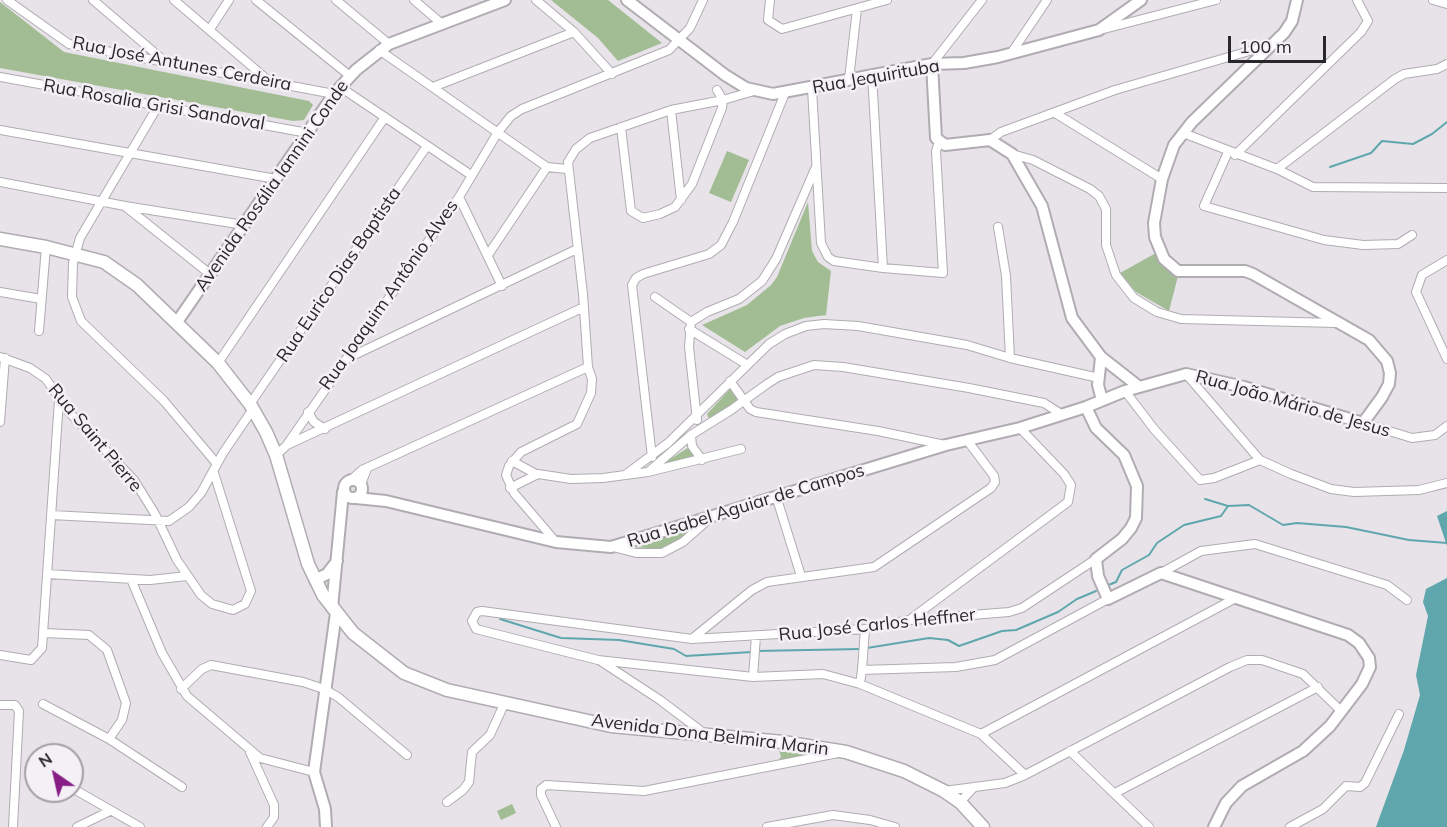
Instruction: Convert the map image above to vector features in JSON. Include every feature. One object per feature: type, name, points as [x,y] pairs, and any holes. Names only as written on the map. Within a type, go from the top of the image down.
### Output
[{"type":"main road","name":"Avenida Dona Belmira Marin","points":[[0,239],[92,257],[116,269],[177,322],[218,363],[252,406],[276,455],[315,580],[334,611],[368,647],[417,680],[447,690],[611,726],[783,742],[846,752],[896,768],[944,791],[960,802],[983,827]]},
{"type":"street","name":"Rua José Antunes Cerdeira","points":[[7,0],[69,44],[269,81],[337,91]]},
{"type":"street","points":[[93,0],[163,60]]},
{"type":"street","points":[[174,0],[269,81]]},
{"type":"street","points":[[210,29],[229,0]]},
{"type":"street","points":[[256,0],[350,75]]},
{"type":"street","points":[[336,0],[389,44]]},
{"type":"street","points":[[414,0],[442,24]]},
{"type":"street","points":[[536,0],[574,32],[612,74]]},
{"type":"street","name":"Rua Jequirituba","points":[[629,0],[725,75],[754,91],[785,93],[812,89],[872,74],[932,64],[982,61],[1099,30],[1141,0]]},
{"type":"street","points":[[681,41],[695,19],[703,0]]},
{"type":"street","points":[[770,0],[768,20],[782,29],[887,0]]},
{"type":"street","points":[[812,89],[815,168],[824,251],[834,261],[943,273],[936,151],[939,142],[934,133],[932,64],[982,0]]},
{"type":"street","points":[[1012,52],[1047,0]]},
{"type":"street","points":[[1099,30],[1216,0]]},
{"type":"street","points":[[1297,0],[1292,21],[1274,44],[1183,133],[1174,145],[1162,179],[1154,223],[1155,237],[1164,259],[1170,267],[1178,271],[1245,271],[1369,340],[1380,351],[1390,373],[1389,384],[1382,397],[1363,423]]},
{"type":"street","points":[[1357,0],[1368,21],[1361,32],[1232,154],[1204,206],[1333,241],[1363,245],[1398,244],[1412,235]]},
{"type":"street","points":[[1433,0],[1447,4]]},
{"type":"street","name":"Avenida Rosália Iannini Conde","points":[[177,322],[350,75],[389,44],[496,1]]},
{"type":"street","points":[[849,79],[857,9]]},
{"type":"street","points":[[433,87],[574,32]]},
{"type":"street","name":"Rua Joaquim Antônio Alves","points":[[276,455],[286,446],[362,333],[459,197],[498,132],[511,116],[522,109],[669,50],[681,41]]},
{"type":"street","points":[[939,142],[953,144],[990,140],[1001,132],[1116,90],[1274,44]]},
{"type":"street","points":[[379,50],[547,167],[567,169]]},
{"type":"street","points":[[1277,169],[1395,79],[1404,74],[1437,69],[1447,64]]},
{"type":"street","points":[[872,74],[883,268]]},
{"type":"street","points":[[710,101],[725,75]]},
{"type":"street","name":"Rua Rosalia Grisi Sandoval","points":[[0,77],[308,133]]},
{"type":"street","points":[[621,127],[632,213],[643,218],[660,214],[681,200],[692,184],[707,150],[723,100],[717,90]]},
{"type":"street","points":[[337,91],[385,117],[471,175]]},
{"type":"street","points":[[556,542],[510,488],[506,475],[512,461],[525,449],[579,422],[591,393],[592,379],[588,367],[573,197],[567,169],[571,156],[582,143],[621,127],[671,110],[723,100],[754,91]]},
{"type":"street","points":[[652,457],[632,285],[636,278],[643,274],[709,254],[721,245],[733,222],[785,93]]},
{"type":"street","points":[[158,106],[80,238],[75,254],[71,291],[79,317],[164,401],[218,464]]},
{"type":"street","points":[[671,110],[681,200]]},
{"type":"street","points":[[1054,113],[1162,179]]},
{"type":"street","points":[[218,363],[385,117]]},
{"type":"street","points":[[0,130],[276,179]]},
{"type":"street","points":[[1183,133],[1232,154],[1277,169],[1313,187],[1447,188]]},
{"type":"street","points":[[990,140],[1012,154],[1034,160],[1099,196],[1106,209],[1106,245],[1116,274],[1134,298],[1157,312],[1180,320],[1341,323]]},
{"type":"street","name":"Rua Eurico Dias Baptista","points":[[159,522],[169,521],[189,507],[214,473],[252,406],[427,146]]},
{"type":"street","points":[[1012,154],[1042,206],[1071,318],[1101,357],[1138,386]]},
{"type":"street","points":[[488,255],[547,167]]},
{"type":"street","points":[[690,325],[707,312],[739,299],[762,281],[776,259],[815,168]]},
{"type":"street","points":[[0,182],[125,206],[244,225]]},
{"type":"street","points":[[459,197],[502,286]]},
{"type":"street","points":[[125,206],[210,274]]},
{"type":"street","points":[[149,223],[152,210]]},
{"type":"street","points":[[998,227],[1006,276],[1010,358]]},
{"type":"street","points":[[39,331],[46,247]]},
{"type":"street","points":[[344,359],[577,249]]},
{"type":"street","points":[[1447,261],[1422,275],[1416,292],[1447,359]]},
{"type":"street","points":[[0,292],[41,300]]},
{"type":"street","points":[[655,297],[746,364]]},
{"type":"street","points":[[286,446],[584,307]]},
{"type":"street","points":[[625,475],[652,457],[696,417],[746,364],[785,334],[824,324],[858,326],[968,345],[1010,358],[1099,378]]},
{"type":"street","points":[[690,325],[696,417],[699,429]]},
{"type":"street","points":[[362,333],[375,345]]},
{"type":"street","points":[[1101,357],[1099,378],[1102,400]]},
{"type":"street","points":[[0,422],[2,358]]},
{"type":"street","name":"Rua Saint Pierre","points":[[2,358],[41,375],[59,400],[130,475],[159,522],[187,576],[205,600],[225,610],[240,609],[251,594],[214,473]]},
{"type":"street","points":[[648,472],[699,429],[778,377],[814,365],[828,365],[1044,403],[1061,414]]},
{"type":"street","points":[[326,827],[325,809],[314,772],[334,611],[341,517],[354,490],[367,469],[502,404],[588,367]]},
{"type":"street","points":[[1186,374],[1260,460],[1331,489],[1419,490],[1447,483]]},
{"type":"street","name":"Rua João Mário de Jesus","points":[[1102,400],[1125,390],[1186,374],[1244,387],[1412,438],[1435,435],[1447,426]]},
{"type":"street","points":[[730,381],[756,412],[879,431],[946,445]]},
{"type":"street","points":[[1125,390],[1154,429],[1200,480],[1214,478],[1260,460]]},
{"type":"street","points":[[0,655],[32,660],[41,651],[59,400]]},
{"type":"street","name":"Rua Isabel Aguiar de Campos","points":[[354,490],[386,501],[556,542],[611,547],[777,499],[946,445],[1020,428],[1102,400]]},
{"type":"street","name":"Rua José Carlos Heffner","points":[[598,660],[476,629],[473,617],[482,611],[692,639],[865,629],[910,620],[1008,612],[1022,608],[1116,545],[1131,528],[1136,518],[1137,486],[1129,465],[1124,455],[1096,428],[1086,407]]},
{"type":"street","points":[[308,412],[314,422],[325,429]]},
{"type":"street","points":[[910,620],[1068,502],[1071,485],[1064,474],[1020,428]]},
{"type":"street","points":[[691,435],[692,446],[702,460]]},
{"type":"street","points":[[692,639],[759,585],[774,580],[874,567],[991,488],[995,482],[994,476],[967,440]]},
{"type":"street","points":[[512,461],[538,474],[585,479],[648,472],[702,460],[741,448]]},
{"type":"street","points":[[510,488],[538,474]]},
{"type":"street","points":[[777,499],[801,576]]},
{"type":"street","points":[[51,515],[159,522]]},
{"type":"street","points":[[611,547],[636,553],[662,553],[683,542],[709,518]]},
{"type":"street","points":[[862,670],[956,667],[995,660],[1201,551],[1255,544],[1387,585],[1407,600]]},
{"type":"street","points":[[1096,559],[1098,576],[1108,599]]},
{"type":"street","points":[[315,580],[327,574],[337,561]]},
{"type":"street","points":[[1161,573],[1348,635],[1359,643],[1369,658],[1370,667],[1362,684],[1330,726],[1303,751],[1242,786],[1226,803],[1214,827]]},
{"type":"street","points":[[47,574],[131,579],[187,576]]},
{"type":"street","points":[[131,579],[141,607],[181,689],[250,751],[272,763],[314,772]]},
{"type":"street","points":[[981,734],[1234,599]]},
{"type":"street","points":[[860,684],[865,629]]},
{"type":"street","points":[[44,633],[89,635],[107,650],[126,703],[122,720],[109,740]]},
{"type":"street","points":[[753,677],[756,636]]},
{"type":"street","points":[[598,660],[753,677],[823,674],[860,684],[981,734],[994,743],[1025,775]]},
{"type":"street","points":[[598,660],[660,700],[706,735]]},
{"type":"street","points":[[944,791],[1005,783],[1025,775],[1247,660],[1262,660],[1303,674],[1341,711]]},
{"type":"street","points":[[181,689],[202,669],[214,664],[324,688],[348,704],[407,754]]},
{"type":"street","points":[[1115,793],[1318,687]]},
{"type":"street","points":[[447,802],[469,782],[472,752],[490,735],[505,702]]},
{"type":"street","points":[[43,704],[109,740],[182,787]]},
{"type":"street","points":[[0,705],[15,705],[19,711],[13,827]]},
{"type":"street","points":[[1290,827],[1323,809],[1346,786],[1360,787],[1365,783],[1399,714]]},
{"type":"street","points":[[250,751],[274,805],[274,817],[267,827]]},
{"type":"street","points":[[1070,751],[1149,827]]},
{"type":"street","points":[[556,827],[541,795],[541,789],[546,785],[626,791],[651,790],[846,752]]},
{"type":"street","points":[[960,802],[974,787]]},
{"type":"street","points":[[84,795],[140,827]]},
{"type":"street","points":[[77,827],[110,811]]},
{"type":"street","points":[[767,827],[833,815],[870,820],[895,827]]},
{"type":"green space","points":[[551,0],[608,0],[662,43],[618,61],[598,38]]},
{"type":"green space","points":[[0,2],[64,52],[309,101],[313,105],[304,120],[293,121],[0,68]]},
{"type":"green space","points":[[727,151],[749,160],[731,202],[709,193]]},
{"type":"green space","points":[[808,202],[812,251],[818,262],[831,271],[826,315],[804,318],[780,326],[745,352],[702,325],[747,305],[771,285],[777,277]]},
{"type":"green space","points":[[1156,253],[1164,267],[1178,276],[1169,311],[1136,292],[1120,273]]},
{"type":"green space","points":[[729,390],[733,390],[740,401],[709,419],[707,414]]},
{"type":"green space","points":[[689,447],[695,457],[660,466]]},
{"type":"green space","points":[[686,531],[678,550],[632,547]]},
{"type":"green space","points":[[779,750],[807,757],[778,761],[781,757]]},
{"type":"green space","points":[[512,804],[516,813],[501,820],[497,811]]},
{"type":"water","points":[[1447,511],[1447,546],[1437,516]]},
{"type":"water","points":[[1447,578],[1447,827],[1376,827],[1404,750],[1420,695],[1416,675],[1428,616],[1423,602],[1426,589]]},
{"type":"waterway","points":[[1330,167],[1371,153],[1382,141],[1413,144],[1432,134],[1447,122]]},
{"type":"waterway","points":[[1205,499],[1228,506],[1249,505],[1283,525],[1297,523],[1346,527],[1409,540],[1447,543]]},
{"type":"waterway","points":[[1106,586],[1116,582],[1122,570],[1149,555],[1157,543],[1184,525],[1221,516],[1228,506]]},
{"type":"waterway","points":[[867,648],[929,638],[948,640],[959,646],[1002,631],[1016,630],[1058,612],[1077,599],[1096,591]]},
{"type":"waterway","points":[[500,619],[561,638],[619,640],[674,649],[686,656],[752,652]]},
{"type":"waterway","points":[[756,651],[861,649]]}]
